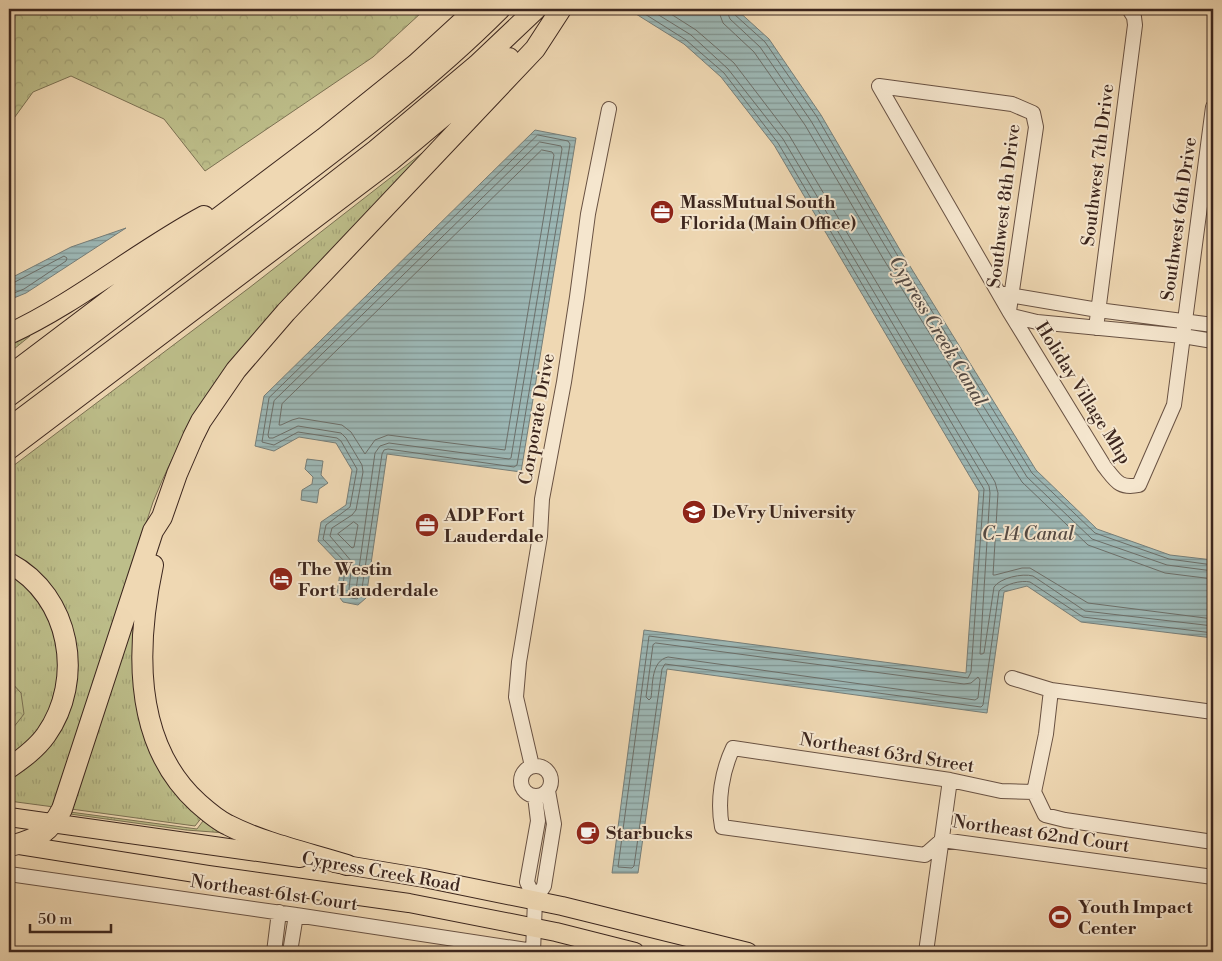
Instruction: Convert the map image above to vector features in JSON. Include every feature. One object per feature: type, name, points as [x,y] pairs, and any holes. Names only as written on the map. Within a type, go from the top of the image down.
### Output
[{"type":"highway","points":[[9,376],[385,90],[476,9]]},
{"type":"highway","points":[[9,396],[319,163],[439,65],[500,9]]},
{"type":"highway","points":[[9,428],[274,229],[383,144],[470,71],[536,9]]},
{"type":"highway","points":[[9,449],[390,161],[483,82],[561,9]]},
{"type":"highway","points":[[12,844],[42,835],[54,824],[66,800],[153,531],[162,517],[192,437],[216,397],[236,370],[286,312],[535,49],[561,9]]},
{"type":"highway","points":[[9,334],[60,306],[178,230],[261,186]]},
{"type":"highway","points":[[162,517],[162,534],[146,603],[142,660],[144,694],[148,713],[166,762],[189,795],[227,825],[261,838],[347,865]]},
{"type":"highway","points":[[9,564],[35,583],[52,605],[62,628],[68,652],[66,688],[52,726],[34,749],[9,768]]},
{"type":"main road","name":"Cypress Creek Road","points":[[9,817],[347,865],[535,900],[748,952]]},
{"type":"main road","name":"Cypress Creek Road","points":[[12,844],[208,875],[410,903],[535,927],[635,952]]},
{"type":"street","name":"Southwest 7th Drive","points":[[1096,328],[1135,25],[1134,18],[1129,9]]},
{"type":"street","name":"Southwest 8th Drive","points":[[879,86],[1012,104],[1033,113],[1036,127],[1005,295],[879,86]]},
{"type":"street","name":"Southwest 6th Drive","points":[[1182,336],[1213,107]]},
{"type":"street","name":"Corporate Drive","points":[[532,766],[516,697],[519,662],[540,536],[542,499],[564,382],[588,214],[609,109]]},
{"type":"street","name":"Holiday Village Mhp","points":[[1005,295],[1098,310],[1213,325]]},
{"type":"street","points":[[1005,295],[1011,313]]},
{"type":"street","name":"Holiday Village Mhp","points":[[1011,313],[1037,322],[1182,336],[1213,341]]},
{"type":"street","name":"Holiday Village Mhp","points":[[1011,313],[1104,466],[1117,483],[1127,488],[1139,485],[1174,405],[1182,336]]},
{"type":"street","points":[[1012,678],[1052,690],[1213,712]]},
{"type":"street","points":[[1052,690],[1046,734],[1034,792],[1045,815],[1065,820],[1213,842]]},
{"type":"street","name":"Northeast 63rd Street","points":[[722,827],[719,810],[726,762],[733,748],[950,780],[1001,792],[1034,792]]},
{"type":"street","points":[[532,766],[542,767],[549,773],[552,782],[548,791],[535,796],[526,793],[522,789],[520,780],[524,771],[532,766]]},
{"type":"street","points":[[926,952],[950,780]]},
{"type":"street","points":[[535,900],[544,886],[554,824],[548,791]]},
{"type":"street","points":[[533,952],[535,900],[527,882],[538,821],[535,796]]},
{"type":"street","name":"Northeast 62nd Court","points":[[722,827],[924,855],[942,840],[1213,877]]},
{"type":"street","name":"Northeast 61st Court","points":[[9,874],[279,912],[533,952]]},
{"type":"street","points":[[274,952],[279,912]]},
{"type":"street","points":[[290,952],[296,915]]},
{"type":"green space","points":[[9,9],[357,9],[368,12],[371,9],[416,9],[421,13],[373,57],[205,171],[164,119],[71,76],[33,92],[9,125]]},
{"type":"green space","points":[[426,150],[244,345],[217,382],[182,440],[153,502],[54,807],[9,801],[9,774],[33,757],[72,645],[9,558],[9,469],[249,288]]},
{"type":"green space","points":[[28,333],[30,336],[9,353],[9,342]]},
{"type":"green space","points":[[9,570],[28,584],[53,621],[62,665],[45,725],[9,761],[9,731],[13,728],[21,693],[9,680]]},
{"type":"green space","points":[[141,586],[142,713],[203,816],[195,826],[71,809]]},
{"type":"green space","points":[[9,680],[21,693],[24,714],[9,731]]},
{"type":"green space","points":[[70,812],[197,829],[206,817],[226,833],[186,830],[70,814]]},
{"type":"water","name":"C-14 Canal","points":[[628,9],[736,9],[769,39],[821,115],[900,250],[1036,470],[1097,529],[1170,555],[1213,560],[1213,638],[1081,622],[1027,586],[1004,592],[987,713],[667,669],[638,873],[612,873],[644,630],[966,673],[979,492],[774,145],[721,77],[684,44]]},
{"type":"water","points":[[535,130],[576,138],[521,472],[387,454],[366,598],[358,605],[343,602],[337,594],[341,565],[318,541],[321,522],[346,505],[352,470],[336,443],[299,437],[274,451],[255,446],[264,396]]},
{"type":"water","points":[[126,228],[26,293],[9,300],[9,279],[71,247]]},
{"type":"water","points":[[307,459],[323,461],[321,475],[328,483],[319,489],[317,503],[301,500],[302,490],[312,484],[313,477],[305,469]]},
{"type":"place","name":"MassMutual South Florida (Main Office)","points":[[662,212]]},
{"type":"place","name":"DeVry University","points":[[694,512]]},
{"type":"place","name":"ADP Fort Lauderdale","points":[[427,525]]},
{"type":"place","name":"The Westin Fort Lauderdale","points":[[281,579]]},
{"type":"place","name":"Starbucks","points":[[588,833]]},
{"type":"place","name":"Youth Impact Center","points":[[1060,917]]},
{"type":"water label","name":"Cypress Creek Canal","points":[[938,331]]}]
